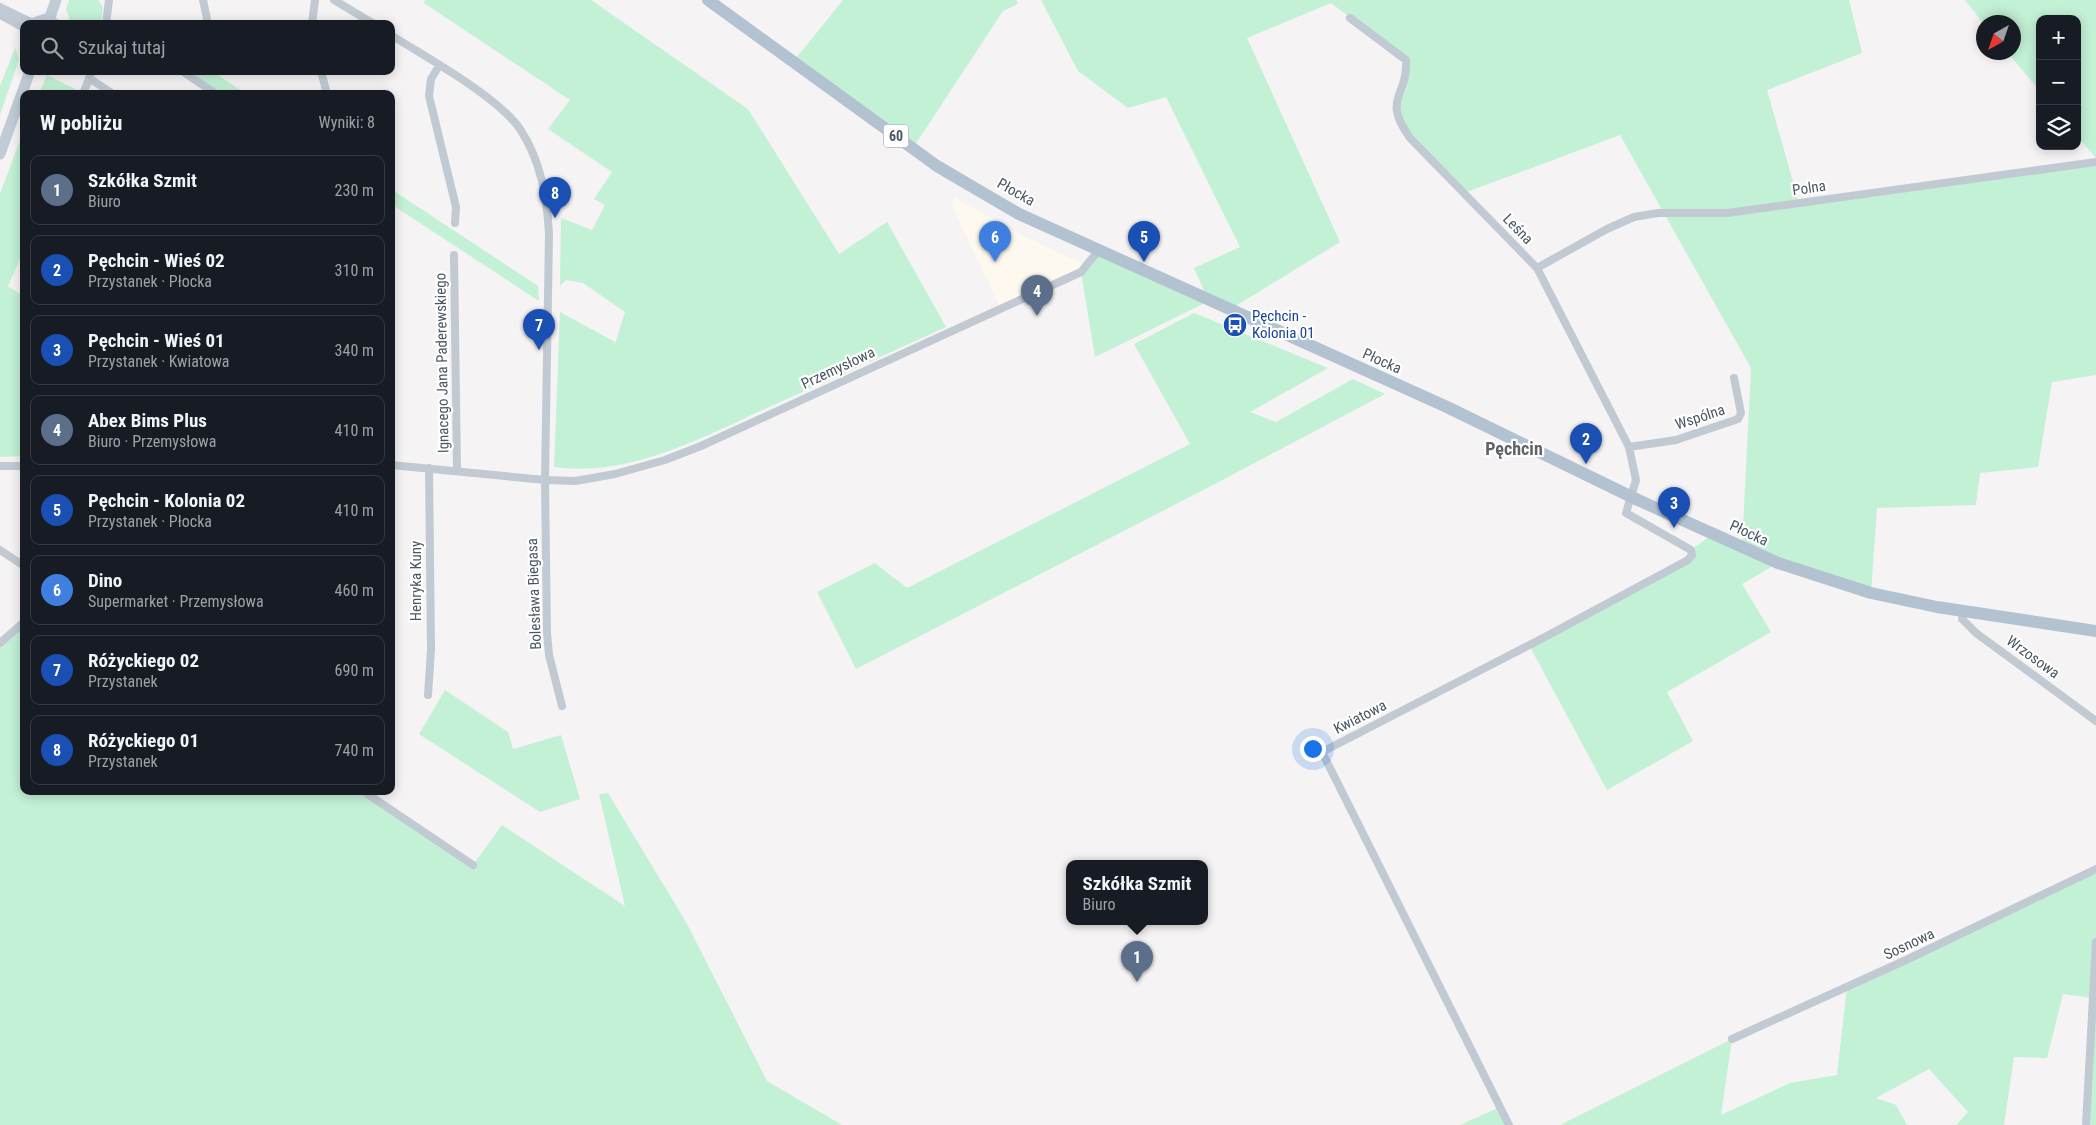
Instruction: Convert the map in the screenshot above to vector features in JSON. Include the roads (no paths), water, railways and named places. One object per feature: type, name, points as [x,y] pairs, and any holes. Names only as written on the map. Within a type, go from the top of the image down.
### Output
[{"type":"main road","points":[[52,20],[56,0]]},
{"type":"main road","name":"Płocka","points":[[708,0],[937,166],[1019,214],[1447,407],[1631,496],[1778,563],[1871,592],[1962,610],[2096,631]]},
{"type":"main road","points":[[23,90],[29,75]]},
{"type":"main road","points":[[0,154],[20,99]]},
{"type":"street","points":[[106,20],[109,0]]},
{"type":"street","points":[[202,0],[207,20]]},
{"type":"street","points":[[312,20],[315,0]]},
{"type":"street","points":[[334,0],[367,20]]},
{"type":"street","points":[[0,7],[22,20]]},
{"type":"street","points":[[0,15],[20,22]]},
{"type":"street","name":"Leśna","points":[[1350,18],[1406,60],[1406,71],[1395,108],[1400,122],[1410,138],[1537,268],[1629,447],[1636,480],[1631,496]]},
{"type":"street","name":"Bolesława Biegasa","points":[[395,38],[486,97],[503,111],[519,128],[529,145],[544,190],[549,234],[545,480],[547,633],[549,655],[562,706]]},
{"type":"street","points":[[439,66],[431,79],[429,96],[456,207],[455,223]]},
{"type":"street","points":[[85,90],[91,75]]},
{"type":"street","points":[[92,75],[109,90]]},
{"type":"street","points":[[188,75],[210,90]]},
{"type":"street","points":[[322,75],[325,90]]},
{"type":"street","name":"Polna","points":[[1537,268],[1607,229],[1634,217],[1658,213],[1727,213],[2096,162]]},
{"type":"street","name":"Przemysłowa","points":[[395,465],[545,480],[575,481],[615,474],[657,462],[701,446],[1081,272],[1098,251]]},
{"type":"street","name":"Ignacego Jana Paderewskiego","points":[[454,255],[457,470]]},
{"type":"street","name":"Wspólna","points":[[1629,447],[1676,440],[1738,419],[1741,413],[1734,378]]},
{"type":"street","points":[[0,466],[20,466]]},
{"type":"street","name":"Henryka Kuny","points":[[428,695],[431,650],[429,468]]},
{"type":"street","name":"Kwiatowa","points":[[1509,1125],[1322,752],[1543,638],[1688,560],[1692,555],[1691,550],[1626,513],[1631,496]]},
{"type":"street","points":[[0,550],[20,563]]},
{"type":"street","name":"Wrzosowa","points":[[1962,610],[1962,619],[1976,633],[2096,721]]},
{"type":"street","points":[[0,643],[20,626]]},
{"type":"street","points":[[369,795],[473,865]]},
{"type":"street","name":"Sosnowa","points":[[1732,1039],[1906,960],[2096,870]]},
{"type":"street","points":[[2086,1125],[2096,942]]},
{"type":"place","name":"Różyckiego 01","points":[[555,218]]},
{"type":"place","name":"Dino","points":[[995,262]]},
{"type":"place","name":"Pęchcin - Kolonia 02","points":[[1144,262]]},
{"type":"place","name":"Abex Bims Plus","points":[[1037,316]]},
{"type":"place","name":"Pęchcin - Kolonia 01","points":[[1235,325]]},
{"type":"place","name":"Różyckiego 02","points":[[539,350]]},
{"type":"place","name":"Pęchcin - Wieś 02","points":[[1586,464]]},
{"type":"place","name":"Pęchcin - Wieś 01","points":[[1674,528]]},
{"type":"place","name":"Szkółka Szmit","points":[[1137,982]]},
{"type":"district","name":"Pęchcin","points":[[1514,449]]}]
